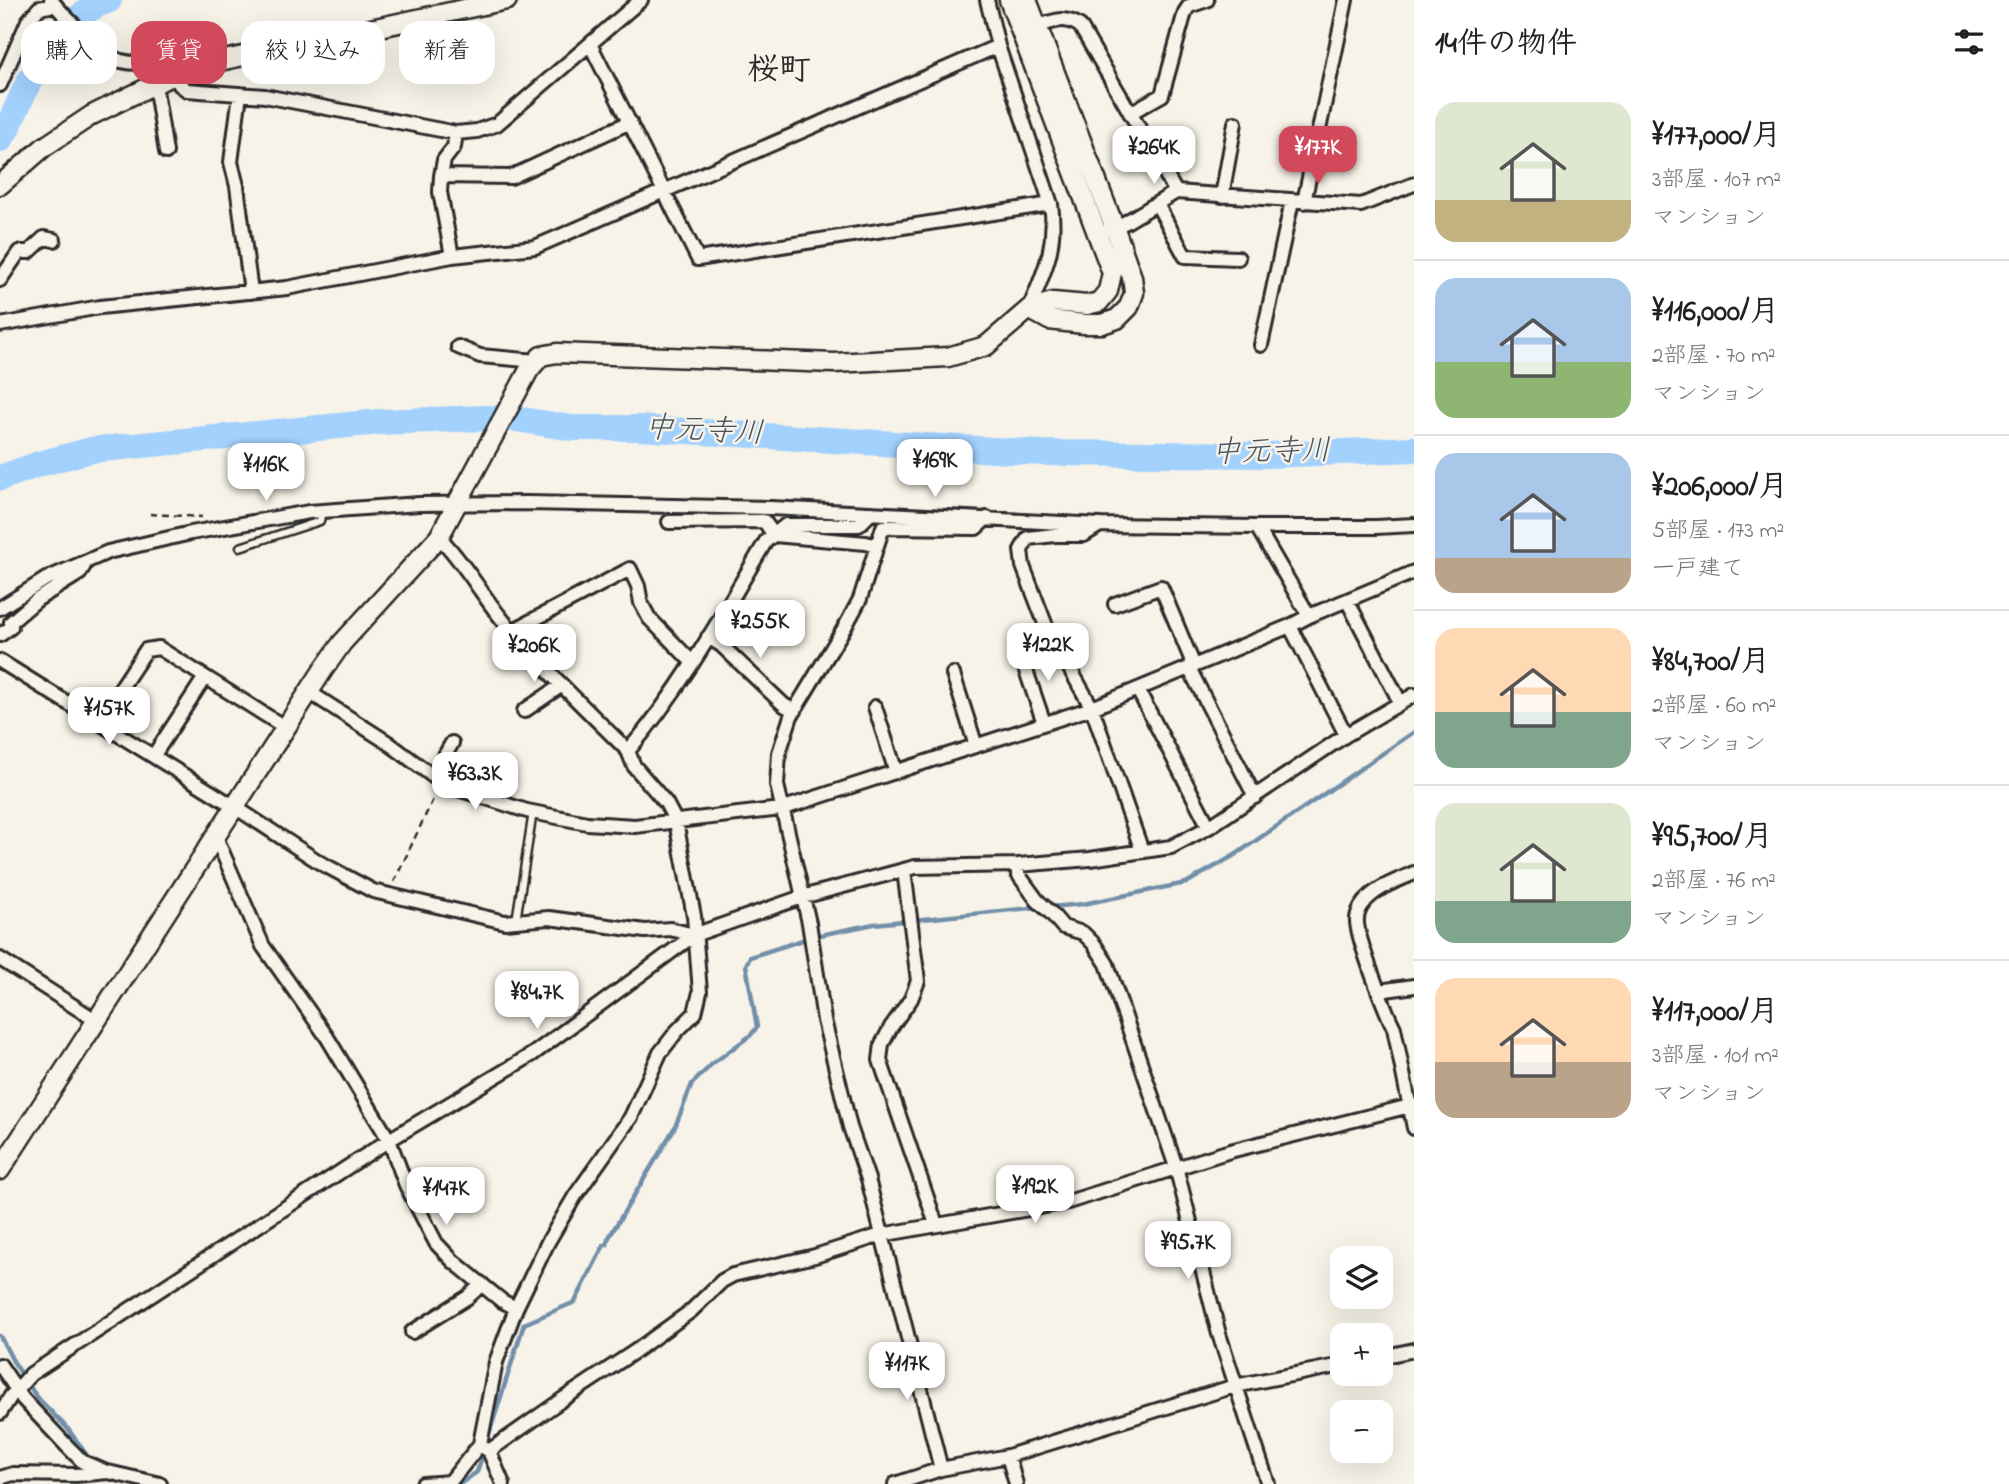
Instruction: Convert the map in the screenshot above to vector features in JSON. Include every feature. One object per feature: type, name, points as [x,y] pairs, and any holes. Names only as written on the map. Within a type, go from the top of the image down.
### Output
[{"type":"street","points":[[227,59],[507,0]]},
{"type":"street","points":[[179,84],[187,90],[265,96],[456,133],[477,131],[497,124],[641,0]]},
{"type":"street","points":[[987,0],[998,46],[1051,204],[1054,225],[1050,258],[1029,309]]},
{"type":"street","points":[[1009,0],[1029,30],[1106,230],[1132,277],[1134,293],[1129,307],[1117,319],[1102,324],[1049,320],[1029,309]]},
{"type":"street","points":[[1027,0],[1029,30]]},
{"type":"street","points":[[1130,113],[1162,94],[1185,12],[1189,6],[1207,0]]},
{"type":"street","points":[[1261,345],[1346,0]]},
{"type":"street","points":[[0,85],[28,21],[39,8],[53,3],[109,56],[131,61]]},
{"type":"street","points":[[1029,30],[1061,19],[1070,20],[1080,26],[1177,192]]},
{"type":"street","points":[[590,44],[698,259],[1051,204]]},
{"type":"street","points":[[0,325],[100,307],[287,288],[452,256],[535,247],[998,46]]},
{"type":"street","points":[[0,185],[44,147],[92,115],[155,84],[166,152]]},
{"type":"street","points":[[240,94],[231,162],[237,186],[251,292]]},
{"type":"street","points":[[441,176],[510,177],[630,122]]},
{"type":"street","points":[[1222,196],[1235,123]]},
{"type":"street","points":[[452,256],[440,192],[444,160],[454,147],[456,133]]},
{"type":"street","points":[[1106,230],[1126,222],[1177,192],[1361,205],[1414,184]]},
{"type":"street","points":[[1157,204],[1185,256],[1238,258]]},
{"type":"street","points":[[0,1170],[342,643],[439,537],[533,365],[541,356],[556,352],[834,363],[948,357],[986,346],[1029,309],[1054,302],[1087,305],[1099,302],[1108,291],[1112,273],[1106,230]]},
{"type":"street","points":[[0,281],[19,252],[29,253],[44,238],[54,240]]},
{"type":"street","points":[[458,347],[480,356],[533,365]]},
{"type":"street","points":[[0,608],[46,579],[86,561],[108,552],[166,538],[322,511],[458,499],[771,508],[1101,524],[1376,527],[1414,524]]},
{"type":"street","points":[[628,751],[693,663],[766,541],[786,525],[859,525],[871,513]]},
{"type":"street","points":[[941,1469],[827,1033],[809,923],[777,785],[779,753],[794,711],[860,599],[883,527],[976,528],[987,518]]},
{"type":"street","points":[[669,522],[764,522],[774,535],[877,546]]},
{"type":"street","points":[[1101,524],[1084,535],[1028,538],[1021,550],[1023,566],[1046,626],[1092,708],[1142,851]]},
{"type":"street","points":[[1257,527],[1309,616]]},
{"type":"street","points":[[439,537],[452,550],[512,631],[628,751],[634,766],[666,803],[676,822],[694,916],[700,992],[695,1013],[660,1053],[631,1117],[575,1196],[548,1242],[516,1308],[496,1362],[485,1448],[503,1484]]},
{"type":"street","points":[[0,635],[11,628],[6,625],[38,599],[79,573],[86,561]]},
{"type":"street","points":[[512,631],[629,569],[649,618],[693,663]]},
{"type":"street","points":[[309,691],[387,742],[437,779],[474,795],[533,812],[599,824],[635,826],[676,822],[781,809],[1092,708],[1414,572]]},
{"type":"street","points":[[1115,604],[1161,587],[1192,667],[1255,797]]},
{"type":"street","points":[[1347,600],[1400,702]]},
{"type":"street","points":[[1290,626],[1346,735]]},
{"type":"street","points":[[708,638],[720,645],[784,705],[794,711]]},
{"type":"street","points":[[99,721],[146,650],[159,648],[286,728]]},
{"type":"street","points":[[1020,653],[1044,723]]},
{"type":"street","points":[[0,661],[154,755],[319,862],[373,891],[505,922],[549,918],[645,931],[670,929],[695,935]]},
{"type":"street","points":[[953,674],[976,746]]},
{"type":"street","points":[[154,755],[205,677]]},
{"type":"street","points":[[524,711],[562,685]]},
{"type":"street","points":[[1138,690],[1209,827]]},
{"type":"street","points":[[0,1413],[31,1374],[389,1140],[533,1054],[695,935],[802,897],[915,867],[1018,865],[1090,859],[1171,847],[1209,827],[1346,735],[1414,695]]},
{"type":"street","points":[[875,707],[896,772]]},
{"type":"street","points":[[437,779],[452,743]]},
{"type":"street","points":[[215,835],[263,946],[327,1037],[389,1140],[406,1185],[436,1243],[453,1261],[502,1301],[516,1308]]},
{"type":"street","points":[[1018,865],[1018,874],[1037,900],[1063,927],[1083,933],[1094,943],[1107,964],[1177,1167],[1219,1334],[1268,1484]]},
{"type":"street","points":[[904,870],[918,981],[911,999],[882,1044],[880,1060],[936,1224]]},
{"type":"street","points":[[1414,873],[1375,892],[1362,905],[1356,920],[1386,1013],[1394,1028],[1412,1105],[1414,1128]]},
{"type":"street","points":[[0,959],[97,1020]]},
{"type":"street","points":[[1379,991],[1414,986]]},
{"type":"street","points":[[423,1484],[450,1482],[485,1448],[691,1311],[722,1281],[733,1275],[815,1256],[881,1235],[1068,1202],[1283,1136],[1412,1105]]},
{"type":"street","points":[[412,1332],[468,1297],[482,1284]]},
{"type":"street","points":[[1393,1354],[1414,1350]]},
{"type":"street","points":[[0,1365],[41,1419],[83,1462],[108,1472],[160,1484]]},
{"type":"street","points":[[895,1484],[941,1469],[1008,1456],[1235,1386],[1330,1367]]},
{"type":"street","points":[[1008,1456],[1016,1484]]},
{"type":"street","points":[[0,1478],[13,1474],[76,1475],[108,1472]]},
{"type":"lane","points":[[240,547],[320,521],[322,511]]},
{"type":"lane","points":[[516,921],[533,812]]},
{"type":"path","points":[[150,514],[221,518],[229,526]]},
{"type":"path","points":[[388,894],[437,779]]},
{"type":"waterway","points":[[0,140],[29,81],[64,28],[96,5],[109,0]]},
{"type":"waterway","name":"中元寺川","points":[[0,478],[91,450],[380,422],[483,418],[516,419],[572,428],[638,428],[1043,453],[1269,455],[1414,449]]},
{"type":"waterway","points":[[1050,907],[1083,904],[1186,883],[1235,855],[1414,732]]},
{"type":"waterway","points":[[460,1484],[477,1472],[524,1324],[575,1302],[604,1245],[607,1245],[608,1239],[675,1127],[692,1084],[757,1027],[746,965],[750,957],[815,936],[874,924],[1041,907]]},
{"type":"waterway","points":[[0,1336],[36,1396],[68,1429],[91,1461]]},
{"type":"district","name":"桜町","points":[[779,71]]}]
